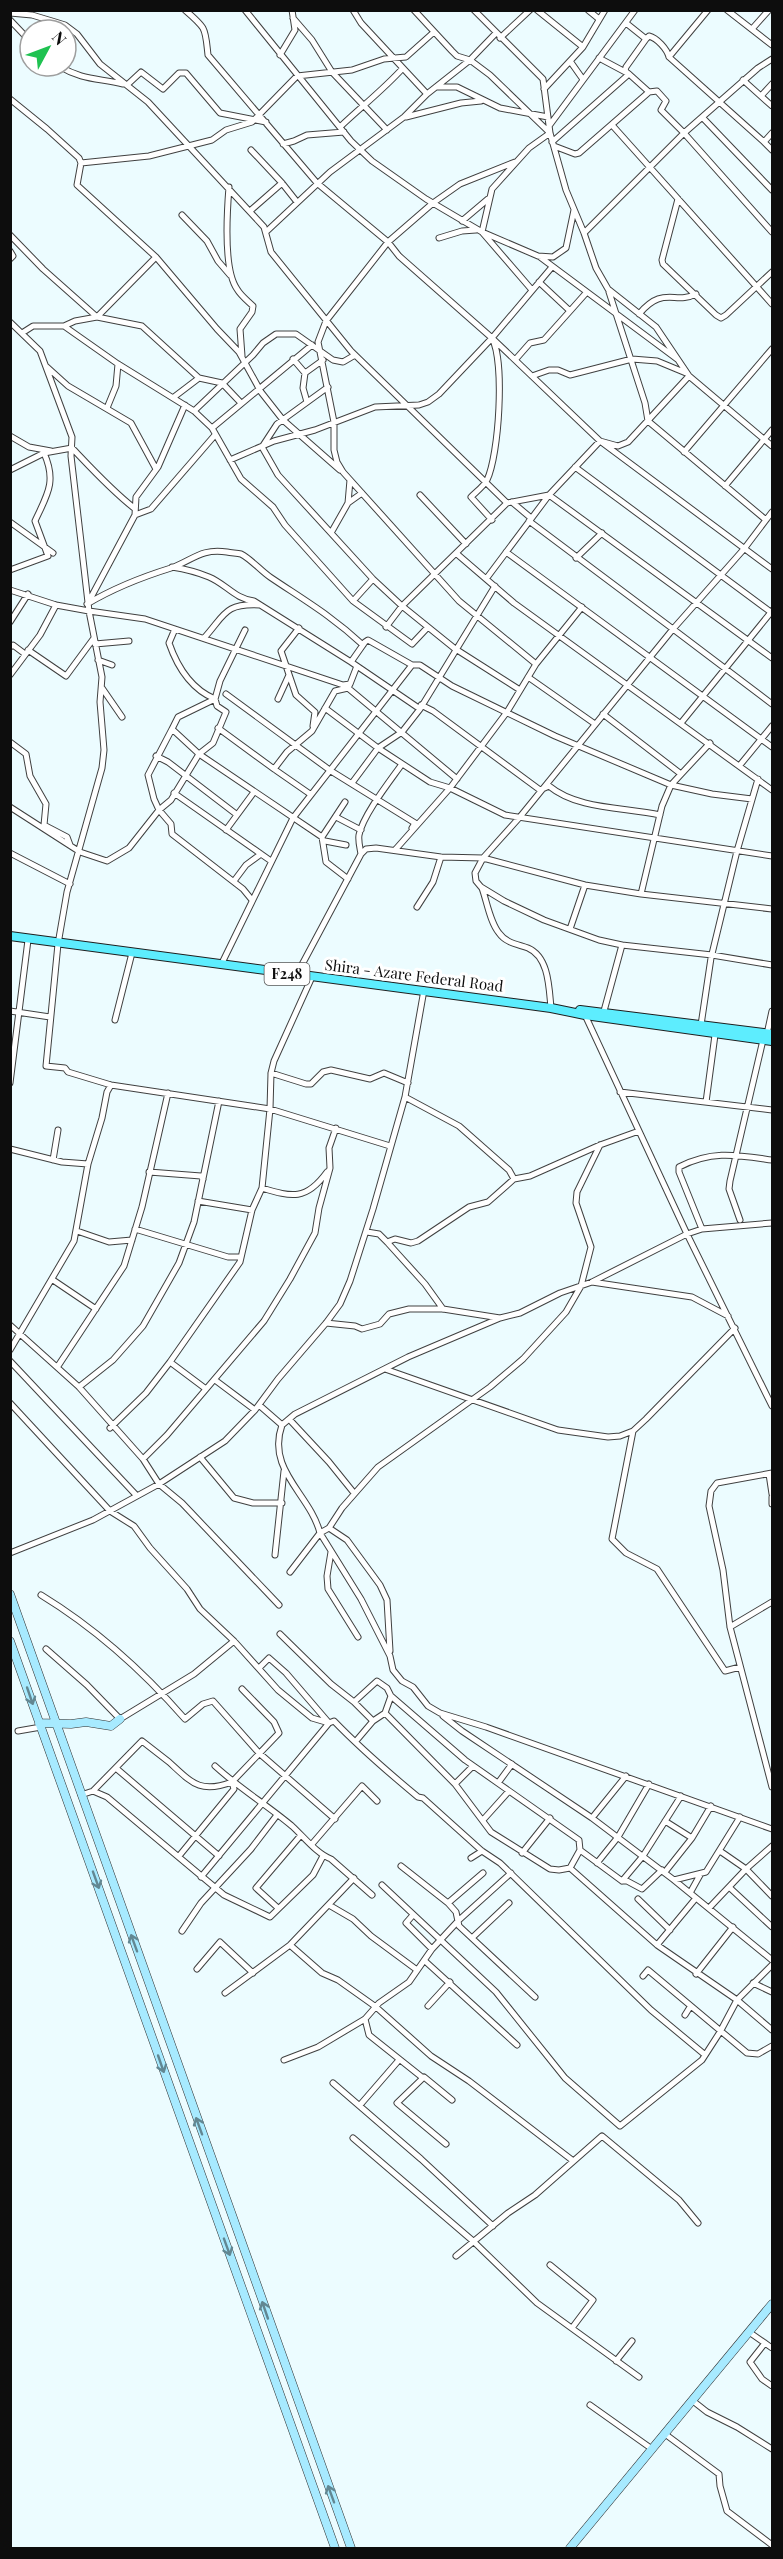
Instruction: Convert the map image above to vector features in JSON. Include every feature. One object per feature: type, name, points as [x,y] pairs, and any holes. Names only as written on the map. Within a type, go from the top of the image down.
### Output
[{"type":"main road","name":"Shira - Azare Federal Road","points":[[10,936],[424,990],[715,1035],[769,1037]]},
{"type":"main road","name":"Shira - Azare Federal Road","points":[[564,1010],[604,1011],[769,1037]]},
{"type":"street","points":[[185,10],[203,27],[207,35],[208,55],[317,183],[388,242],[406,262],[492,338],[600,441],[772,569]]},
{"type":"street","points":[[245,10],[344,132],[372,161],[462,221],[538,256],[679,361]]},
{"type":"street","points":[[280,55],[295,30],[292,10]]},
{"type":"street","points":[[353,10],[361,23],[426,94]]},
{"type":"street","points":[[414,10],[457,56],[470,60],[498,81],[550,133]]},
{"type":"street","points":[[474,10],[543,79],[553,144],[574,210],[596,268],[608,289],[619,318],[645,403],[648,421],[766,520]]},
{"type":"street","points":[[267,231],[317,183],[404,117],[426,94],[530,10]]},
{"type":"street","points":[[537,10],[582,47]]},
{"type":"street","points":[[588,10],[599,19]]},
{"type":"street","points":[[544,89],[582,47],[605,10]]},
{"type":"street","points":[[549,126],[582,78],[636,10]]},
{"type":"street","points":[[669,57],[708,10]]},
{"type":"street","points":[[727,10],[772,45]]},
{"type":"street","points":[[752,28],[769,10]]},
{"type":"street","points":[[10,13],[32,15],[71,29],[100,63],[148,102],[250,211],[267,231],[271,252],[355,355],[530,520],[576,558],[772,704]]},
{"type":"street","points":[[293,18],[312,40],[332,72],[387,130]]},
{"type":"street","points":[[626,23],[646,39]]},
{"type":"street","points":[[81,163],[149,156],[212,140],[236,126],[244,126],[254,120],[297,75],[351,70],[393,58],[406,57],[434,32]]},
{"type":"street","points":[[649,92],[625,71],[649,36],[654,38],[667,51],[669,57],[718,103],[772,150]]},
{"type":"street","points":[[599,58],[629,74]]},
{"type":"street","points":[[570,61],[582,78]]},
{"type":"street","points":[[584,233],[684,133],[744,80],[772,61]]},
{"type":"street","points":[[340,127],[362,105],[371,101],[403,68]]},
{"type":"street","points":[[127,85],[141,72],[162,89],[179,73],[186,73],[220,113],[266,122]]},
{"type":"street","points":[[553,144],[629,74]]},
{"type":"street","points":[[78,76],[85,79],[99,79],[127,85]]},
{"type":"street","points":[[744,80],[772,106]]},
{"type":"street","points":[[761,96],[772,84]]},
{"type":"street","points":[[435,87],[457,87],[500,108],[548,117]]},
{"type":"street","points":[[553,144],[575,154],[579,153],[649,92],[657,91],[666,101],[661,110],[772,232]]},
{"type":"street","points":[[10,99],[48,129],[81,163]]},
{"type":"street","points":[[404,117],[461,103],[483,101]]},
{"type":"street","points":[[702,117],[772,190]]},
{"type":"street","points":[[612,125],[772,304]]},
{"type":"street","points":[[283,144],[307,135],[344,132]]},
{"type":"street","points":[[480,231],[489,198],[498,180],[514,162],[550,133]]},
{"type":"street","points":[[764,142],[772,133]]},
{"type":"street","points":[[251,150],[297,202]]},
{"type":"street","points":[[343,472],[334,450],[334,422],[323,360],[319,351],[318,337],[326,321],[388,242],[433,203],[460,184],[514,162]]},
{"type":"street","points":[[81,163],[77,184],[116,217],[156,257],[244,359],[258,387],[284,420],[343,472],[434,574],[478,617],[536,664]]},
{"type":"street","points":[[250,211],[282,183]]},
{"type":"street","points":[[229,187],[228,249],[231,276]]},
{"type":"street","points":[[462,221],[489,198]]},
{"type":"street","points":[[678,199],[662,260],[721,318],[772,272]]},
{"type":"street","points":[[538,256],[553,257],[566,248],[574,210]]},
{"type":"street","points":[[182,215],[207,242],[218,261],[231,276],[237,289],[253,306],[252,312],[240,329],[244,359]]},
{"type":"street","points":[[439,238],[462,231],[480,231],[532,290]]},
{"type":"street","points":[[10,235],[43,269],[97,317]]},
{"type":"street","points":[[10,251],[13,256],[10,259]]},
{"type":"street","points":[[97,317],[156,257]]},
{"type":"street","points":[[230,460],[297,433],[315,430],[375,407],[428,402],[440,394],[492,338],[552,267]]},
{"type":"street","points":[[539,282],[570,311]]},
{"type":"street","points":[[608,289],[656,327],[688,375]]},
{"type":"street","points":[[515,360],[530,344],[544,340],[586,293]]},
{"type":"street","points":[[639,314],[659,298],[666,296],[685,298],[696,294]]},
{"type":"street","points":[[22,333],[39,325],[64,326],[75,321],[97,317],[142,326],[199,378],[222,383],[241,403]]},
{"type":"street","points":[[10,322],[38,347],[72,437],[71,456],[88,607],[102,688],[100,702],[104,750],[80,852],[70,884],[58,944],[46,1066],[65,1068],[68,1072],[111,1085],[270,1109],[390,1146]]},
{"type":"street","points":[[64,326],[118,364],[195,411],[212,428],[241,479],[273,507],[285,525],[353,601],[412,644],[429,627]]},
{"type":"street","points":[[195,411],[244,359],[276,334],[296,334],[333,360],[343,362],[355,355]]},
{"type":"street","points":[[492,338],[498,354],[498,425],[487,481],[471,497],[492,519]]},
{"type":"street","points":[[212,428],[258,387],[312,345]]},
{"type":"street","points":[[684,452],[772,349]]},
{"type":"street","points":[[293,359],[305,373]]},
{"type":"street","points":[[532,376],[558,370],[570,375],[632,359],[657,361],[688,375],[772,446]]},
{"type":"street","points":[[307,402],[303,388],[305,373],[323,360]]},
{"type":"street","points":[[107,408],[116,386],[118,364]]},
{"type":"street","points":[[46,366],[68,386],[131,423],[156,469]]},
{"type":"street","points":[[600,441],[618,446],[624,445],[688,375]]},
{"type":"street","points":[[174,397],[199,378]]},
{"type":"street","points":[[262,447],[284,420],[328,387]]},
{"type":"street","points":[[88,607],[135,515],[136,497],[156,469],[185,405]]},
{"type":"street","points":[[725,486],[772,430]]},
{"type":"street","points":[[135,515],[151,509],[215,435]]},
{"type":"street","points":[[10,436],[29,447],[52,451]]},
{"type":"street","points":[[486,579],[549,495],[600,441]]},
{"type":"street","points":[[262,447],[278,476],[373,579],[402,606],[458,650],[520,690]]},
{"type":"street","points":[[10,470],[44,453],[72,448]]},
{"type":"street","points":[[72,448],[103,481],[111,485],[118,496],[134,508]]},
{"type":"street","points":[[61,450],[71,456]]},
{"type":"street","points":[[10,570],[48,556],[35,521],[52,482],[50,466],[44,453]]},
{"type":"street","points":[[575,467],[772,612],[681,723]]},
{"type":"street","points":[[331,533],[348,503],[350,480]]},
{"type":"street","points":[[348,503],[362,493]]},
{"type":"street","points":[[420,495],[466,544]]},
{"type":"street","points":[[386,627],[402,606],[509,502],[549,495],[772,658]]},
{"type":"street","points":[[772,512],[744,549],[673,629],[519,818],[483,858],[475,873],[476,881],[481,887],[504,901],[598,940],[772,965]]},
{"type":"street","points":[[10,522],[53,553]]},
{"type":"street","points":[[576,558],[602,533]]},
{"type":"street","points":[[88,607],[119,587],[205,552],[241,554],[268,576],[333,617],[363,645]]},
{"type":"street","points":[[506,552],[772,747]]},
{"type":"street","points":[[457,554],[560,635],[772,789]]},
{"type":"street","points":[[172,567],[209,577],[226,586],[242,600],[254,601],[299,628],[393,691],[433,711],[540,790]]},
{"type":"street","points":[[353,601],[373,579]]},
{"type":"street","points":[[352,783],[378,748],[402,732],[421,707],[441,679],[495,586]]},
{"type":"street","points":[[10,590],[56,605],[88,607],[135,617],[349,686],[375,711],[457,778]]},
{"type":"street","points":[[10,622],[28,594]]},
{"type":"street","points":[[10,675],[40,635],[56,605]]},
{"type":"street","points":[[204,638],[225,611],[240,605],[261,605]]},
{"type":"street","points":[[395,850],[450,788],[507,712],[536,664],[582,607]]},
{"type":"street","points":[[299,628],[281,651],[296,695],[315,712],[312,731]]},
{"type":"street","points":[[175,629],[169,643],[178,667],[204,694],[215,699]]},
{"type":"street","points":[[10,807],[80,852],[107,861],[129,848],[159,810],[171,800],[199,754],[213,743],[226,712],[218,706],[215,699],[220,681],[245,630]]},
{"type":"street","points":[[351,662],[368,640],[412,665],[420,665],[441,679],[507,712],[671,785],[712,794],[752,799]]},
{"type":"street","points":[[11,644],[66,676],[95,641]]},
{"type":"street","points":[[95,641],[129,641]]},
{"type":"street","points":[[98,660],[112,665]]},
{"type":"street","points":[[220,965],[293,818],[412,665]]},
{"type":"street","points":[[274,769],[287,752],[312,731],[335,691],[349,686],[357,666]]},
{"type":"street","points":[[278,699],[293,667]]},
{"type":"street","points":[[528,677],[595,724]]},
{"type":"street","points":[[102,688],[122,717]]},
{"type":"street","points":[[226,694],[331,771],[415,823],[406,837]]},
{"type":"street","points":[[215,699],[178,717],[148,775],[159,810],[171,824],[172,834],[234,881],[252,900]]},
{"type":"street","points":[[325,708],[378,748],[430,782],[450,788],[505,815],[654,840],[772,856]]},
{"type":"street","points":[[603,714],[681,774]]},
{"type":"street","points":[[740,765],[772,726]]},
{"type":"street","points":[[218,728],[310,794]]},
{"type":"street","points":[[172,729],[199,754],[324,839],[346,845]]},
{"type":"street","points":[[10,742],[26,754],[30,776],[46,804],[44,825],[67,837],[70,846]]},
{"type":"street","points":[[641,894],[660,815],[671,785],[710,743]]},
{"type":"street","points":[[156,756],[185,774],[236,814]]},
{"type":"street","points":[[361,854],[359,846],[361,830],[378,799],[402,764]]},
{"type":"street","points":[[701,1025],[712,955],[724,903],[758,779]]},
{"type":"street","points":[[540,790],[549,786],[558,793],[577,801],[660,815]]},
{"type":"street","points":[[226,830],[254,792]]},
{"type":"street","points":[[174,793],[271,861]]},
{"type":"street","points":[[345,802],[324,839],[326,862],[348,879]]},
{"type":"street","points":[[336,817],[361,830]]},
{"type":"street","points":[[359,846],[366,849],[395,850],[441,857],[483,858],[585,885],[772,909]]},
{"type":"street","points":[[296,975],[361,854],[366,849]]},
{"type":"street","points":[[10,853],[70,884]]},
{"type":"street","points":[[234,881],[246,865],[261,855]]},
{"type":"street","points":[[417,908],[433,882],[441,857]]},
{"type":"street","points":[[570,929],[585,885]]},
{"type":"street","points":[[481,887],[497,931],[508,942],[531,950],[542,961],[548,978],[551,1008]]},
{"type":"street","points":[[10,1083],[28,940]]},
{"type":"street","points":[[604,1011],[622,945]]},
{"type":"street","points":[[115,1020],[132,953]]},
{"type":"street","points":[[111,1427],[146,1393],[235,1272],[241,1257],[252,1210],[262,1188],[270,1109],[271,1072],[312,977]]},
{"type":"street","points":[[10,1553],[93,1520],[159,1484],[225,1440],[255,1410],[340,1304],[367,1232],[405,1097],[424,990]]},
{"type":"street","points":[[10,1011],[50,1017]]},
{"type":"street","points":[[740,1220],[729,1189],[746,1107],[769,1037],[772,1011]]},
{"type":"street","points":[[585,1015],[687,1234],[772,1406]]},
{"type":"street","points":[[706,1102],[715,1035]]},
{"type":"street","points":[[271,1072],[306,1084],[311,1084],[322,1072],[331,1070],[370,1079],[384,1073],[408,1083]]},
{"type":"street","points":[[10,1350],[53,1280],[77,1231],[88,1164],[102,1118],[106,1092],[111,1085]]},
{"type":"street","points":[[620,1092],[772,1110]]},
{"type":"street","points":[[58,1366],[119,1275],[135,1229],[168,1093]]},
{"type":"street","points":[[405,1097],[459,1126],[509,1170],[514,1179]]},
{"type":"street","points":[[79,1387],[113,1360],[143,1326],[152,1314],[187,1244],[219,1101]]},
{"type":"street","points":[[143,1459],[215,1380],[264,1321],[309,1245],[315,1233],[330,1168],[329,1148],[336,1128]]},
{"type":"street","points":[[53,1160],[58,1130]]},
{"type":"street","points":[[387,1242],[395,1239],[411,1243],[418,1241],[459,1212],[488,1202],[514,1179],[530,1176],[600,1145],[639,1131]]},
{"type":"street","points":[[290,1572],[320,1533],[329,1528],[354,1493],[378,1467],[473,1399],[523,1359],[566,1312],[581,1286],[591,1247],[576,1203],[576,1192],[600,1145]]},
{"type":"street","points":[[10,1149],[53,1160],[88,1164]]},
{"type":"street","points":[[702,1229],[679,1167],[705,1156],[736,1155],[772,1160]]},
{"type":"street","points":[[262,1188],[298,1196],[322,1178],[330,1168]]},
{"type":"street","points":[[149,1172],[201,1176],[203,1179]]},
{"type":"street","points":[[198,1201],[252,1210]]},
{"type":"street","points":[[390,1656],[361,1599],[331,1552],[317,1523],[285,1469],[278,1450],[277,1438],[282,1425],[295,1414],[454,1336],[500,1318],[520,1313],[560,1293],[592,1282],[687,1234],[702,1229],[772,1222]]},
{"type":"street","points":[[135,1229],[228,1257],[241,1257]]},
{"type":"street","points":[[77,1231],[109,1242],[132,1240]]},
{"type":"street","points":[[367,1232],[379,1234],[387,1242],[425,1284],[443,1309]]},
{"type":"street","points":[[53,1280],[96,1309]]},
{"type":"street","points":[[592,1282],[692,1297],[728,1316]]},
{"type":"street","points":[[326,1323],[362,1329],[380,1324],[389,1314],[410,1309],[443,1309],[500,1318]]},
{"type":"street","points":[[10,1325],[79,1387],[111,1427],[143,1459],[159,1484],[182,1503],[279,1605]]},
{"type":"street","points":[[385,1369],[558,1430],[608,1437],[633,1431],[735,1328]]},
{"type":"street","points":[[10,1360],[137,1496]]},
{"type":"street","points":[[170,1362],[206,1389]]},
{"type":"street","points":[[215,1380],[255,1410]]},
{"type":"street","points":[[10,1403],[110,1511],[134,1526],[150,1548],[187,1589],[200,1609],[234,1641],[278,1690],[312,1718],[329,1723],[334,1721],[349,1738],[356,1741],[379,1764],[418,1797],[423,1798],[482,1851],[512,1874],[651,2010],[704,2054]]},
{"type":"street","points":[[259,1405],[282,1425]]},
{"type":"street","points":[[289,1419],[354,1493]]},
{"type":"street","points":[[633,1431],[612,1539],[626,1553],[657,1569],[725,1671],[740,1668]]},
{"type":"street","points":[[200,1457],[234,1498],[253,1503],[282,1503]]},
{"type":"street","points":[[275,1555],[285,1469]]},
{"type":"street","points":[[772,1504],[771,1474],[717,1483],[711,1491],[710,1506],[723,1570],[730,1627],[772,1787]]},
{"type":"street","points":[[329,1528],[347,1540],[380,1584],[387,1600],[393,1670],[402,1681],[413,1687],[428,1706],[462,1731],[618,1837],[710,1908],[772,1960]]},
{"type":"street","points":[[331,1552],[327,1576],[328,1590],[358,1637]]},
{"type":"street","points":[[10,1594],[351,2548]]},
{"type":"street","points":[[41,1594],[79,1618],[163,1694],[185,1719],[203,1704],[213,1701],[259,1753],[335,1819]]},
{"type":"street","points":[[730,1627],[772,1602]]},
{"type":"street","points":[[280,1634],[373,1721]]},
{"type":"street","points":[[10,1641],[335,2548]]},
{"type":"street","points":[[18,1731],[40,1725],[87,1722],[111,1726],[194,1674],[234,1641]]},
{"type":"street","points":[[46,1649],[87,1685],[120,1719]]},
{"type":"street","points":[[259,1668],[269,1658],[286,1673],[329,1723]]},
{"type":"street","points":[[354,1702],[377,1681],[387,1688],[391,1696],[473,1766],[579,1840],[580,1850],[570,1868]]},
{"type":"street","points":[[81,1795],[93,1791],[142,1742],[185,1778],[201,1787],[219,1787],[232,1782],[276,1738],[279,1730],[242,1689]]},
{"type":"street","points":[[356,1741],[373,1721],[385,1713],[391,1696]]},
{"type":"street","points":[[385,1713],[455,1784],[491,1833],[550,1869],[570,1868]]},
{"type":"street","points":[[440,1713],[649,1784],[772,1829]]},
{"type":"street","points":[[201,1877],[329,1723]]},
{"type":"street","points":[[498,1783],[512,1764]]},
{"type":"street","points":[[215,1766],[372,1895]]},
{"type":"street","points":[[455,1784],[473,1766]]},
{"type":"street","points":[[117,1769],[219,1856]]},
{"type":"street","points":[[592,1818],[626,1776]]},
{"type":"street","points":[[179,1856],[234,1789],[232,1782]]},
{"type":"street","points":[[597,1863],[618,1837],[649,1784]]},
{"type":"street","points":[[312,1844],[362,1786],[377,1802]]},
{"type":"street","points":[[93,1791],[107,1797],[224,1894],[270,1917],[313,1875],[322,1856]]},
{"type":"street","points":[[483,1820],[509,1791]]},
{"type":"street","points":[[622,1881],[643,1856],[681,1796]]},
{"type":"street","points":[[580,1850],[622,1881],[645,1888],[693,1838],[711,1806]]},
{"type":"street","points":[[183,1931],[215,1887],[251,1849],[277,1815]]},
{"type":"street","points":[[674,1880],[706,1872],[740,1817]]},
{"type":"street","points":[[522,1853],[550,1818]]},
{"type":"street","points":[[75,1824],[90,1820]]},
{"type":"street","points":[[665,1821],[693,1838]]},
{"type":"street","points":[[278,1908],[256,1888],[301,1835]]},
{"type":"street","points":[[471,1858],[482,1851]]},
{"type":"street","points":[[720,1851],[746,1869],[772,1896]]},
{"type":"street","points":[[710,1908],[746,1869],[771,1851]]},
{"type":"street","points":[[401,1866],[448,1903],[456,1912],[459,1926],[535,1996]]},
{"type":"street","points":[[570,1868],[657,1945],[696,1974],[737,2000],[772,2030]]},
{"type":"street","points":[[448,1903],[483,1874]]},
{"type":"street","points":[[284,2060],[318,2047],[365,2019],[376,2007],[402,1988],[432,1949],[459,1920],[512,1874]]},
{"type":"street","points":[[690,1893],[700,1875]]},
{"type":"street","points":[[225,1993],[290,1945],[354,1878]]},
{"type":"street","points":[[382,1886],[496,1992],[566,2078],[620,2126],[702,2060],[737,2000],[772,1965]]},
{"type":"street","points":[[729,1887],[772,1927]]},
{"type":"street","points":[[657,1945],[696,1898]]},
{"type":"street","points":[[638,1899],[670,1930]]},
{"type":"street","points":[[473,1937],[509,1903]]},
{"type":"street","points":[[330,1905],[353,1919],[371,1936],[417,1970]]},
{"type":"street","points":[[413,1915],[406,1923],[432,1949]]},
{"type":"street","points":[[696,1974],[733,1927]]},
{"type":"street","points":[[197,1969],[220,1942],[252,1973]]},
{"type":"street","points":[[290,1945],[322,1973],[338,1980],[376,2007],[430,2056],[469,2081],[572,2160]]},
{"type":"street","points":[[425,1961],[517,2045]]},
{"type":"street","points":[[643,1977],[648,1970],[747,2053],[758,2054],[772,2046]]},
{"type":"street","points":[[428,2006],[450,1982]]},
{"type":"street","points":[[753,1983],[772,1992]]},
{"type":"street","points":[[685,2015],[690,2007]]},
{"type":"street","points":[[365,2019],[369,2035],[452,2100]]},
{"type":"street","points":[[360,2105],[399,2060]]},
{"type":"street","points":[[423,2078],[397,2103],[446,2144]]},
{"type":"street","points":[[333,2083],[493,2226]]},
{"type":"street","points":[[456,2256],[535,2195],[572,2160],[602,2136],[679,2200],[698,2223]]},
{"type":"street","points":[[353,2138],[473,2241],[537,2304],[639,2377]]},
{"type":"street","points":[[550,2265],[592,2300],[572,2328]]},
{"type":"street","points":[[570,2548],[772,2304]]},
{"type":"street","points":[[749,2332],[772,2348]]},
{"type":"street","points":[[616,2361],[632,2341]]},
{"type":"street","points":[[765,2343],[750,2362],[762,2379],[772,2386]]},
{"type":"street","points":[[693,2401],[707,2412],[737,2427],[772,2449]]},
{"type":"street","points":[[590,2405],[652,2449]]},
{"type":"street","points":[[665,2434],[719,2474],[727,2511],[772,2545]]}]
